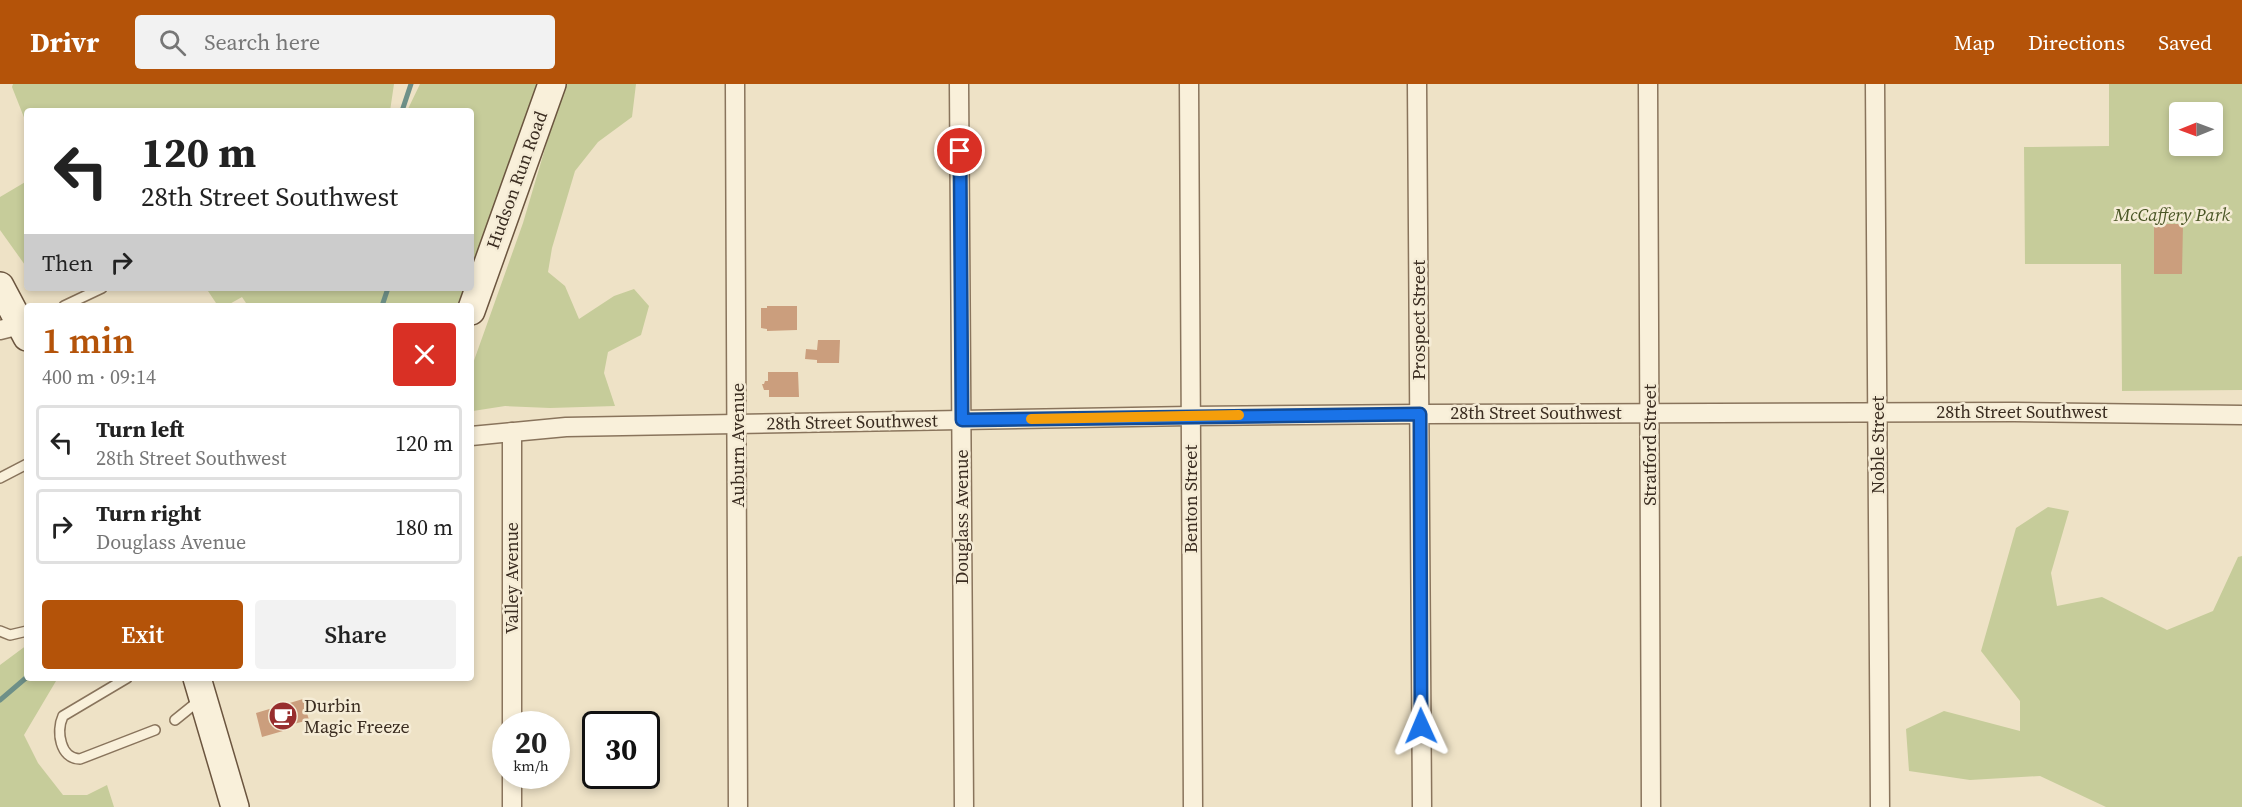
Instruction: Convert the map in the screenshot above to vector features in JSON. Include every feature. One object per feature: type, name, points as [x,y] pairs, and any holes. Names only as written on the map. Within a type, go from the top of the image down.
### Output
[{"type":"main road","name":"Hudson Run Road","points":[[474,303],[552,84]]},
{"type":"main road","points":[[0,286],[19,328]]},
{"type":"main road","points":[[207,684],[235,807]]},
{"type":"street","name":"Auburn Avenue","points":[[735,84],[738,807]]},
{"type":"street","name":"Douglass Avenue","points":[[959,84],[964,807]]},
{"type":"street","name":"Benton Street","points":[[1189,84],[1193,807]]},
{"type":"street","name":"Prospect Street","points":[[1417,84],[1422,807]]},
{"type":"street","name":"Stratford Street","points":[[1648,84],[1652,807]]},
{"type":"street","name":"Noble Street","points":[[1875,84],[1880,807]]},
{"type":"street","name":"28th Street Southwest","points":[[474,436],[566,427],[1190,416],[1878,412],[2242,415]]},
{"type":"street","name":"Valley Avenue","points":[[512,432],[512,711]]},
{"type":"street","points":[[512,789],[513,807]]},
{"type":"lane","points":[[70,303],[96,291]]},
{"type":"lane","points":[[0,478],[24,466]]},
{"type":"lane","points":[[0,631],[10,635],[24,632]]},
{"type":"lane","points":[[122,681],[63,716],[59,730],[65,752],[74,759],[80,759],[155,730]]},
{"type":"lane","points":[[175,720],[207,684]]},
{"type":"green space","points":[[13,84],[394,84],[390,108],[24,108],[24,117],[12,87]]},
{"type":"green space","points":[[420,84],[539,84],[474,262],[474,108],[408,108]]},
{"type":"green space","points":[[567,84],[636,84],[632,117],[598,142],[575,171],[552,248],[548,272],[565,286],[579,319],[614,296],[634,289],[649,306],[641,335],[608,352],[604,373],[615,406],[550,408],[505,406],[474,411],[474,361],[523,223],[552,125]]},
{"type":"green space","name":"McCaffery Park","points":[[2109,84],[2242,84],[2242,390],[2122,391],[2121,264],[2025,264],[2024,147],[2109,146]]},
{"type":"green space","points":[[24,183],[24,264],[0,230],[0,197]]},
{"type":"green space","points":[[208,291],[464,291],[459,303],[246,303],[242,297],[231,303],[216,303]]},
{"type":"green space","points":[[2048,507],[2069,511],[2051,573],[2057,606],[2102,597],[2167,630],[2213,611],[2238,557],[2242,556],[2242,807],[2106,807],[2040,776],[1970,780],[1909,771],[1906,729],[1944,711],[2020,731],[2020,701],[1981,651],[2016,528]]},
{"type":"green space","points":[[24,647],[24,681],[56,681],[24,735],[38,763],[63,795],[87,795],[107,785],[114,807],[0,807],[0,665]]},
{"type":"building","points":[[2154,224],[2183,224],[2182,274],[2154,274]]},
{"type":"building","points":[[767,306],[797,306],[797,330],[767,331],[761,328],[761,308],[767,308]]},
{"type":"building","points":[[818,340],[840,340],[839,363],[817,363],[817,360],[805,359],[806,349],[817,350]]},
{"type":"building","points":[[768,372],[798,372],[799,397],[769,397],[769,390],[764,390],[762,384],[768,381]]},
{"type":"building","name":"Durbin Magic Freeze","points":[[303,699],[309,720],[282,727],[283,731],[262,737],[256,713]]},
{"type":"waterway","points":[[403,108],[411,84]]},
{"type":"waterway","points":[[383,303],[387,291]]},
{"type":"waterway","points":[[0,700],[24,680]]},
{"type":"slow traffic","points":[[1031,419],[1239,415]]},
{"type":"place","name":"Durbin Magic Freeze","points":[[283,716]]},
{"type":"route","points":[[960,151],[962,420],[1420,414],[1421,726]]}]
